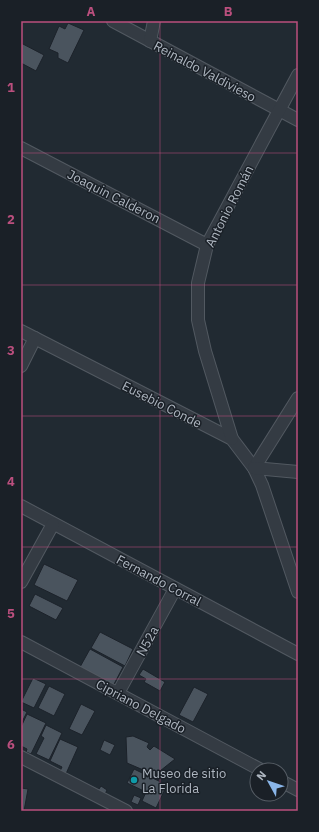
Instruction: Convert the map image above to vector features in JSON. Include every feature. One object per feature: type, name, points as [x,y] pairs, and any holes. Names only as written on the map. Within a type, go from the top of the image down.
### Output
[{"type":"street","name":"Reinaldo Valdivieso","points":[[113,21],[298,120]]},
{"type":"street","points":[[150,41],[154,21]]},
{"type":"street","name":"Antonio Román","points":[[232,439],[205,351],[198,320],[198,283],[207,245],[298,75]]},
{"type":"street","name":"Joaquin Calderon","points":[[21,148],[207,245]]},
{"type":"street","name":"Eusebio Conde","points":[[21,331],[232,439],[254,468]]},
{"type":"street","points":[[21,366],[36,338]]},
{"type":"street","points":[[254,468],[298,398]]},
{"type":"street","points":[[254,468],[298,472]]},
{"type":"street","points":[[254,468],[262,485],[298,592]]},
{"type":"street","name":"Fernando Corral","points":[[21,506],[298,654]]},
{"type":"street","points":[[21,582],[53,524]]},
{"type":"street","name":"N52a","points":[[118,694],[175,589]]},
{"type":"street","name":"Cipriano Delgado","points":[[21,642],[249,764]]},
{"type":"street","points":[[21,757],[126,811]]},
{"type":"street","points":[[289,785],[298,790]]},
{"type":"building","points":[[68,23],[84,30],[68,63],[58,58],[58,53],[49,49],[59,26],[65,29]]},
{"type":"building","points":[[21,43],[44,55],[36,71],[21,63]]},
{"type":"building","points":[[44,564],[78,580],[67,601],[34,585]]},
{"type":"building","points":[[35,594],[63,608],[56,620],[29,606]]},
{"type":"building","points":[[100,632],[133,649],[125,666],[91,648]]},
{"type":"building","points":[[90,649],[123,667],[113,686],[80,667]]},
{"type":"building","points":[[143,669],[165,682],[160,691],[144,682],[146,679],[139,675]]},
{"type":"building","points":[[33,678],[46,684],[34,708],[21,702]]},
{"type":"building","points":[[49,686],[65,694],[54,716],[38,708]]},
{"type":"building","points":[[194,687],[208,694],[193,722],[179,715]]},
{"type":"building","points":[[81,704],[95,711],[82,735],[69,729]]},
{"type":"building","points":[[21,709],[27,712],[21,724]]},
{"type":"building","points":[[27,714],[46,723],[31,754],[26,752],[27,749],[21,746],[21,727]]},
{"type":"building","points":[[46,725],[62,733],[49,760],[36,754],[44,738],[41,736]]},
{"type":"building","points":[[133,736],[149,743],[147,747],[150,750],[154,746],[175,759],[155,775],[127,763],[126,737]]},
{"type":"building","points":[[60,739],[78,747],[65,776],[59,773],[62,767],[50,761]]},
{"type":"building","points":[[104,740],[115,745],[110,755],[100,750]]},
{"type":"building","points":[[134,769],[167,785],[156,808],[142,801],[146,792],[127,783]]},
{"type":"building","points":[[101,786],[107,790],[104,796],[97,792]]},
{"type":"building","points":[[21,788],[28,789],[24,811],[21,811]]},
{"type":"building","points":[[134,795],[141,798],[138,805],[131,802]]},
{"type":"place","name":"Museo de sitio La Florida","points":[[134,780]]}]
